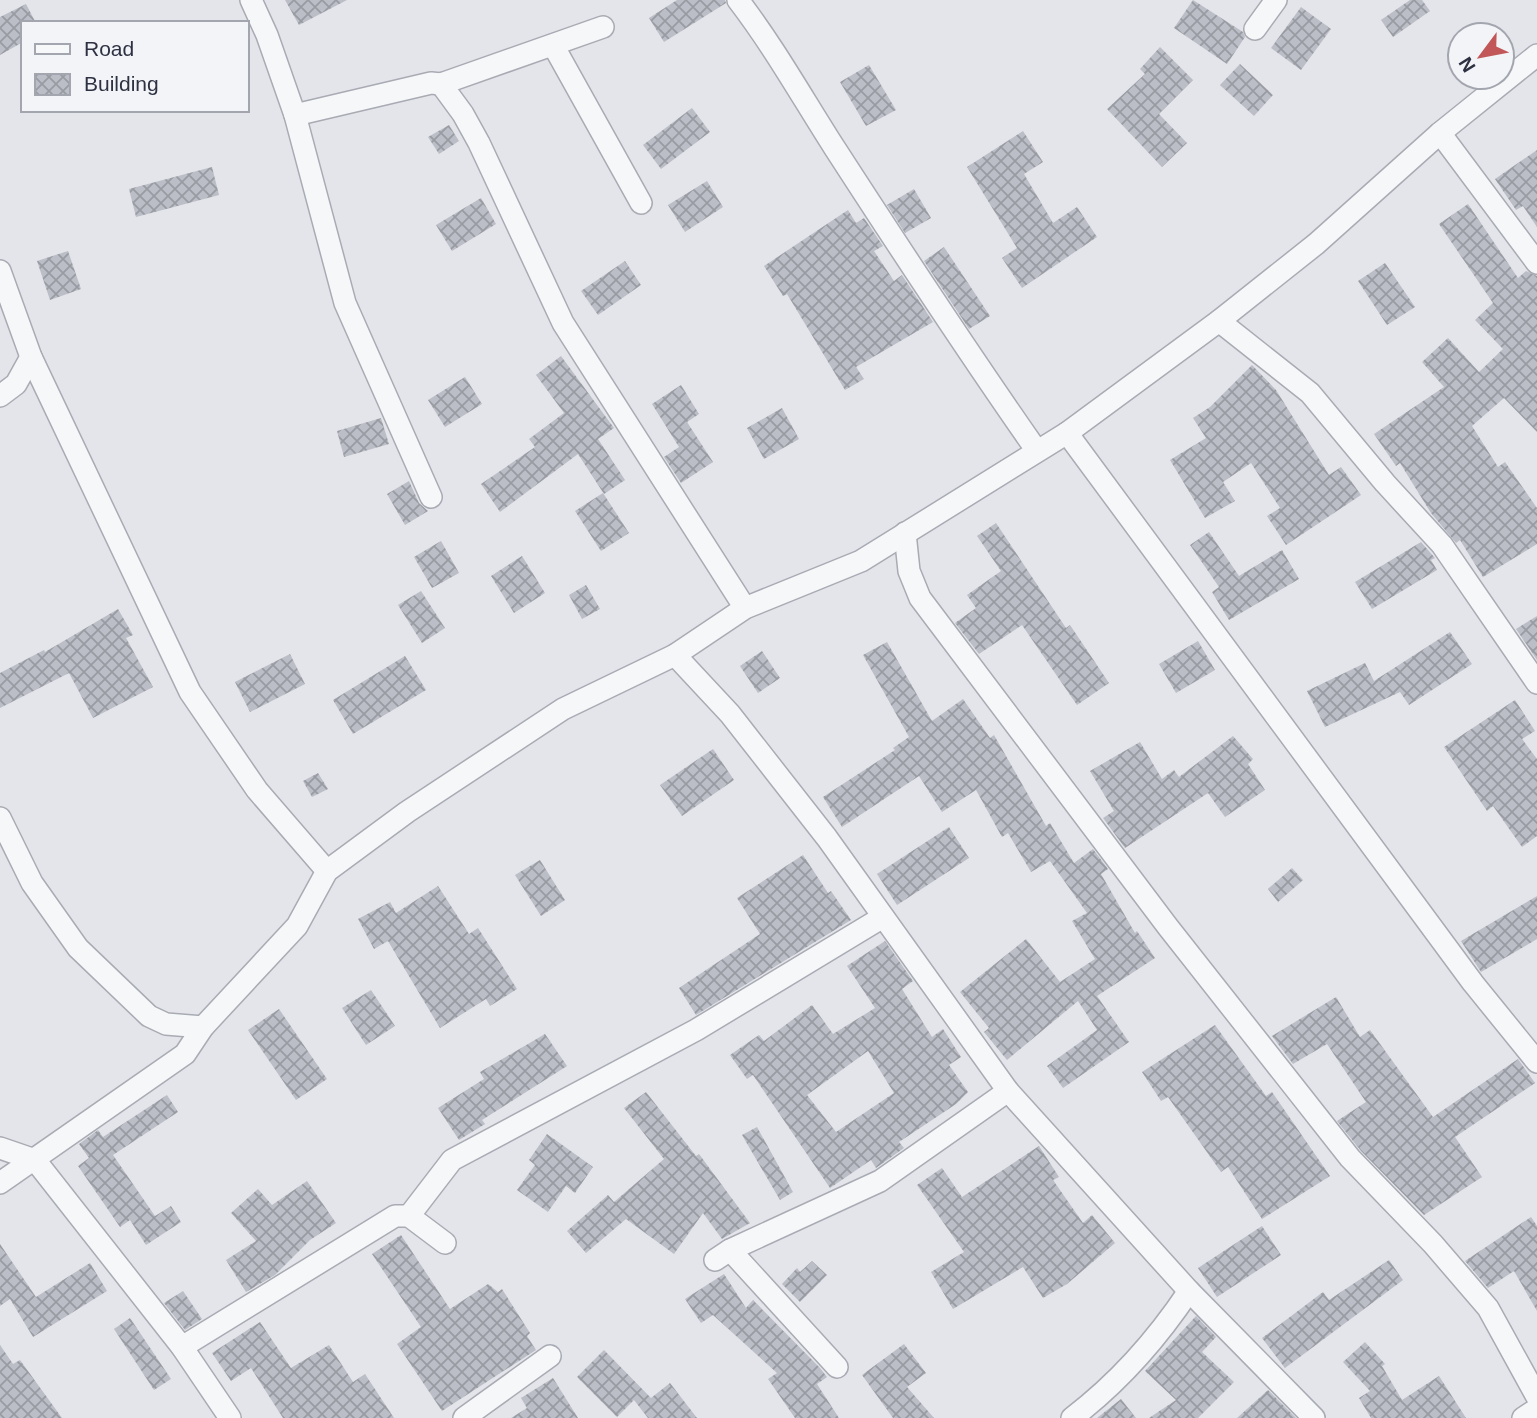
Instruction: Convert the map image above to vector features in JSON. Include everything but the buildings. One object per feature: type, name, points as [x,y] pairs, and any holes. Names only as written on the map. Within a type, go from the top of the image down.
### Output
[{"type":"street","points":[[251,0],[267,35],[295,115],[345,303],[431,497]]},
{"type":"street","points":[[738,0],[770,41],[831,143],[947,321],[1037,451]]},
{"type":"street","points":[[1255,29],[1276,0]]},
{"type":"street","points":[[295,115],[431,83],[441,84],[603,27]]},
{"type":"street","points":[[553,45],[640,203]]},
{"type":"street","points":[[0,1183],[185,1054],[203,1027],[297,926],[327,871],[407,812],[563,709],[675,655],[745,608],[861,561],[1066,433],[1219,321],[1316,244],[1440,133],[1537,55]]},
{"type":"street","points":[[441,84],[463,114],[479,143],[563,323],[745,608]]},
{"type":"street","points":[[1440,133],[1537,262]]},
{"type":"street","points":[[0,271],[31,357],[190,692],[257,790],[327,871]]},
{"type":"street","points":[[1219,321],[1310,393],[1385,483],[1442,545],[1537,683]]},
{"type":"street","points":[[0,396],[16,384],[31,357]]},
{"type":"street","points":[[1066,433],[1472,984],[1537,1062]]},
{"type":"street","points":[[905,533],[909,571],[920,598],[1160,916],[1350,1158],[1433,1244],[1488,1308],[1537,1396]]},
{"type":"street","points":[[675,655],[730,713],[827,838],[1008,1091],[1189,1291],[1314,1418]]},
{"type":"street","points":[[0,818],[32,883],[78,948],[149,1016],[166,1024],[203,1027]]},
{"type":"street","points":[[409,1216],[452,1160],[696,1030],[883,917]]},
{"type":"street","points":[[837,1367],[723,1255],[880,1181],[1008,1091]]},
{"type":"street","points":[[0,1148],[35,1160],[182,1347],[230,1418]]},
{"type":"street","points":[[182,1347],[395,1216],[409,1216],[445,1244]]},
{"type":"street","points":[[1072,1418],[1098,1398],[1166,1326],[1189,1291]]},
{"type":"street","points":[[464,1418],[550,1356]]},
{"type":"street","points":[[1523,1418],[1537,1409]]}]
